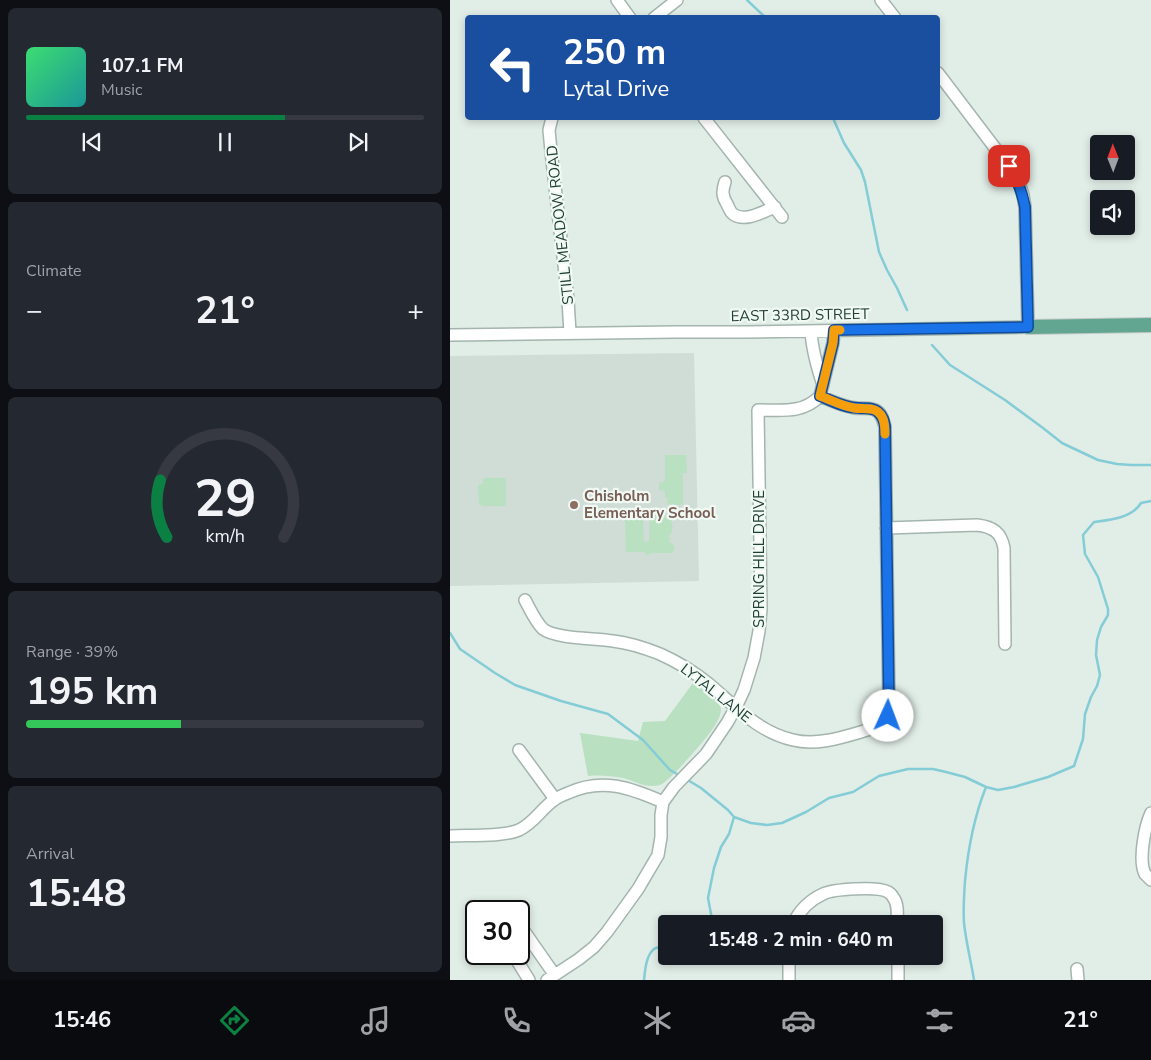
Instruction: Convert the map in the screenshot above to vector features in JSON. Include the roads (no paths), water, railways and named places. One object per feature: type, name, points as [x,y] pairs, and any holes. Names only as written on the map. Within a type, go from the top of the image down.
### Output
[{"type":"main road","name":"EAST 33RD STREET","points":[[1028,327],[1151,325]]},
{"type":"street","points":[[617,0],[628,15]]},
{"type":"street","points":[[658,15],[677,0]]},
{"type":"street","points":[[885,1],[893,15]]},
{"type":"street","points":[[940,75],[1011,169],[1021,189],[1026,221],[1028,327]]},
{"type":"street","name":"STILL MEADOW ROAD","points":[[552,120],[549,130],[570,333]]},
{"type":"street","points":[[706,120],[782,217]]},
{"type":"street","points":[[725,182],[722,195],[732,213],[738,217],[746,217],[775,207]]},
{"type":"street","name":"EAST 33RD STREET","points":[[450,335],[1028,327]]},
{"type":"street","points":[[821,390],[833,343],[834,330]]},
{"type":"street","points":[[811,331],[821,390],[844,406],[872,409],[880,414],[883,419],[885,426],[886,528],[987,526],[995,530],[1002,541],[1004,548],[1005,644]]},
{"type":"street","name":"SPRING HILL DRIVE","points":[[663,802],[674,787],[706,754],[727,723],[744,690],[754,658],[761,609],[758,410],[798,409],[814,402],[821,390]]},
{"type":"street","name":"LYTAL LANE","points":[[525,600],[537,621],[548,632],[569,637],[628,643],[655,652],[685,667],[707,682],[746,717],[772,733],[790,740],[823,741],[878,727],[888,716],[886,528]]},
{"type":"street","points":[[519,750],[555,799]]},
{"type":"street","points":[[450,836],[503,834],[518,830],[531,822],[555,799],[578,788],[597,784],[618,785],[663,802],[661,815],[662,837],[658,855],[638,889],[594,947],[551,977],[530,941]]},
{"type":"street","points":[[1151,813],[1144,838],[1143,861],[1146,874],[1151,880]]},
{"type":"street","points":[[799,915],[807,904],[825,893],[838,890],[873,889],[888,892],[893,897],[897,904],[897,915]]},
{"type":"street","points":[[520,965],[529,980]]},
{"type":"street","points":[[789,965],[789,980]]},
{"type":"street","points":[[898,965],[898,980]]},
{"type":"waterway","points":[[747,0],[763,15]]},
{"type":"waterway","points":[[834,120],[844,143],[861,170],[879,252],[907,310]]},
{"type":"waterway","points":[[932,345],[950,365],[1005,400],[1062,443],[1098,460],[1117,464],[1151,465]]},
{"type":"waterway","points":[[686,779],[701,788],[734,817],[751,823],[767,825],[782,823],[806,812],[829,798],[853,792],[879,776],[908,769],[933,769],[946,772],[998,790],[1048,777],[1074,766],[1083,739],[1085,714],[1100,675],[1096,655],[1097,640],[1101,627],[1108,615],[1108,609],[1098,577],[1085,554],[1083,535],[1094,522],[1126,515],[1141,503],[1151,501]]},
{"type":"waterway","points":[[450,633],[460,649],[515,685],[561,701],[608,714],[643,740],[670,770],[679,775]]},
{"type":"waterway","points":[[974,980],[964,923],[964,892],[972,833],[986,787]]},
{"type":"waterway","points":[[711,915],[708,898],[714,868],[721,847],[729,834],[734,817]]},
{"type":"waterway","points":[[644,980],[649,955],[655,948],[658,947]]},
{"type":"place","name":"Chisholm Elementary School","points":[[574,505]]}]
